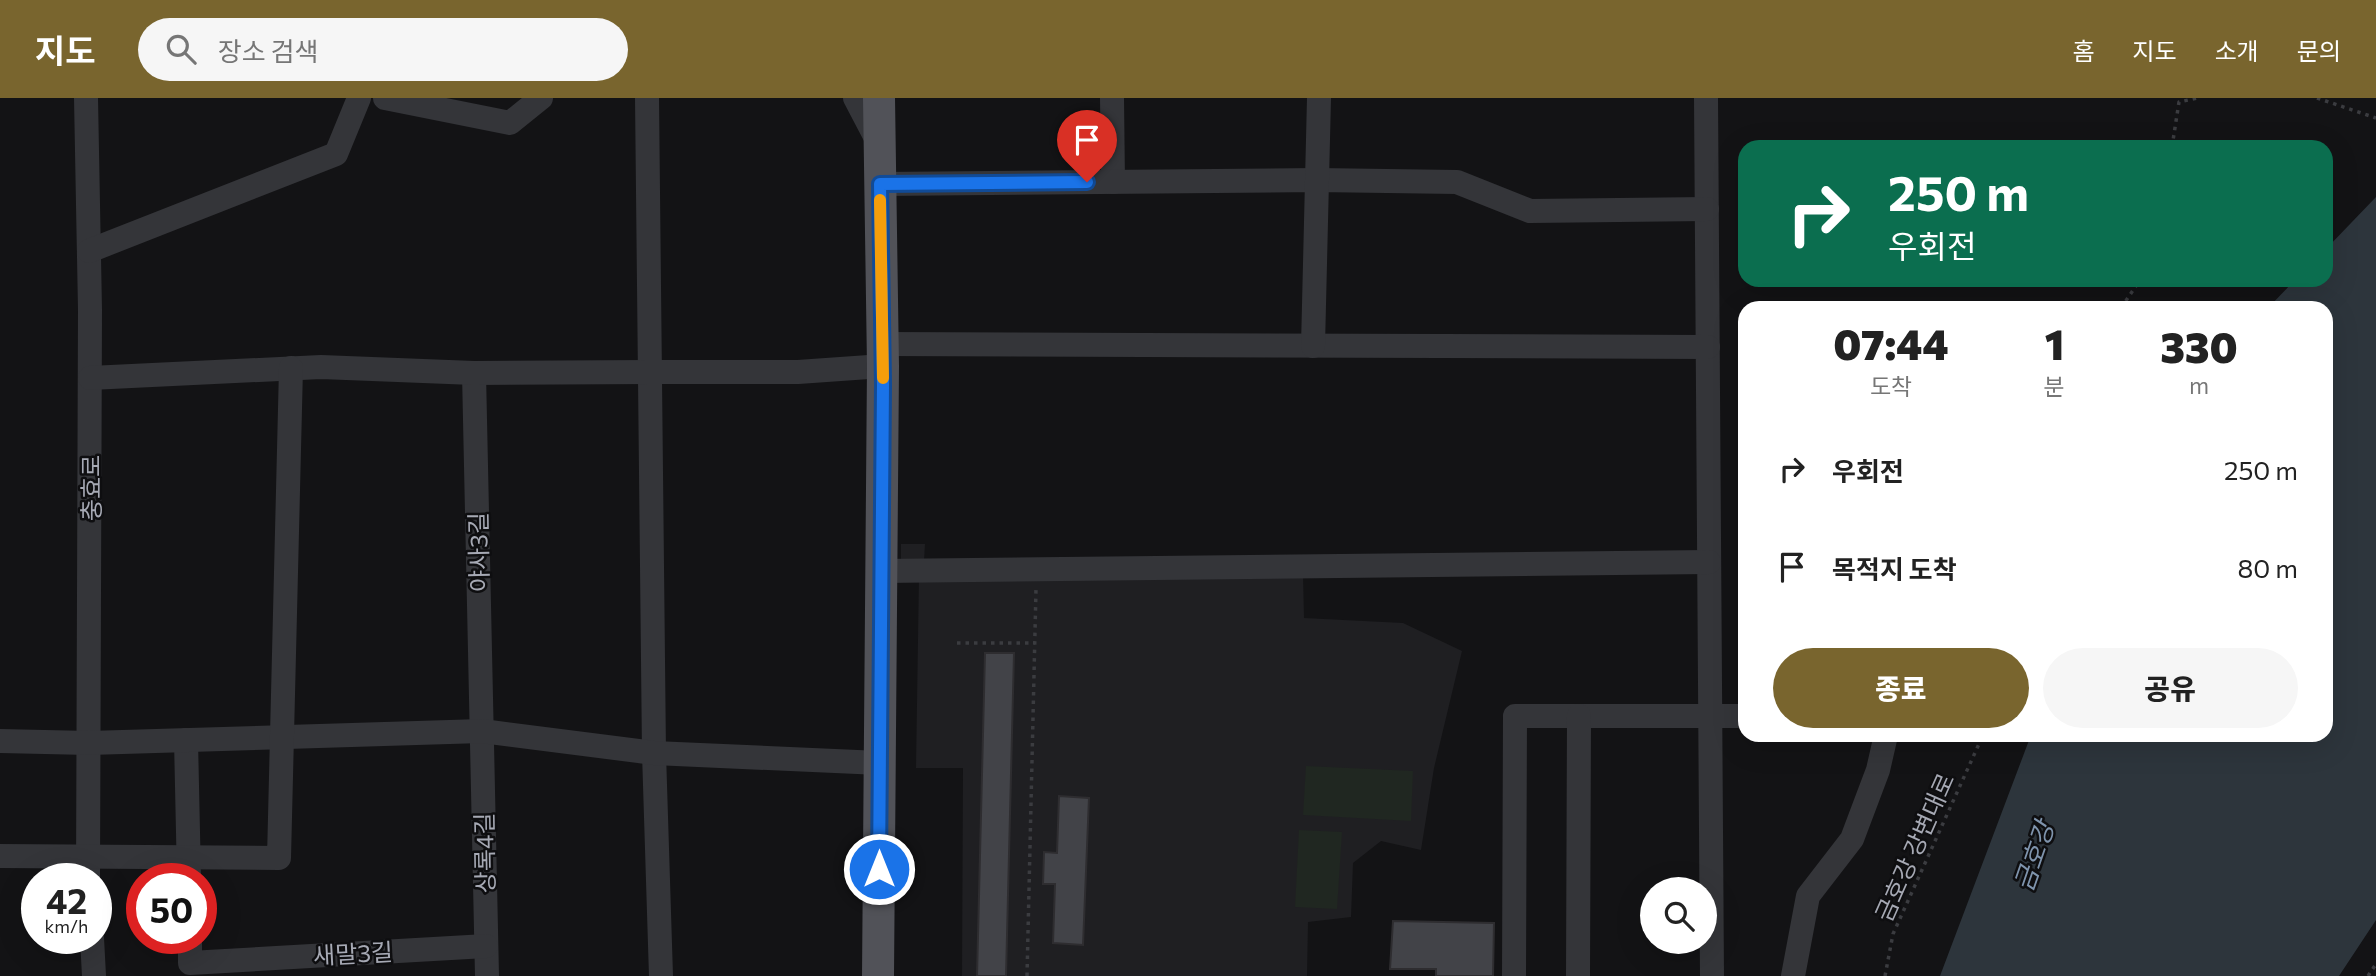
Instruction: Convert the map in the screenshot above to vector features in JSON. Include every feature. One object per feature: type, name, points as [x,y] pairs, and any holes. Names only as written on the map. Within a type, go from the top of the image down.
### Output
[{"type":"main road","points":[[878,976],[882,355],[879,98]]},
{"type":"street","name":"충효로","points":[[86,98],[90,378],[89,863]]},
{"type":"street","points":[[89,251],[336,154],[359,98]]},
{"type":"street","points":[[385,98],[510,123],[541,98]]},
{"type":"street","points":[[647,98],[654,753],[661,976]]},
{"type":"street","points":[[855,98],[880,146]]},
{"type":"street","points":[[1112,98],[1113,182]]},
{"type":"street","points":[[1313,345],[1319,98]]},
{"type":"street","points":[[1706,98],[1712,976]]},
{"type":"street","points":[[880,184],[1317,180],[1457,182],[1530,211],[1707,209]]},
{"type":"street","points":[[90,378],[291,368],[474,373],[798,372],[882,355],[1313,345],[1708,347]]},
{"type":"street","points":[[217,865],[279,858],[291,368]]},
{"type":"street","name":"야사3길","points":[[474,373],[482,731]]},
{"type":"street","points":[[881,571],[1709,562]]},
{"type":"street","points":[[1514,976],[1515,716],[1738,716]]},
{"type":"street","points":[[1578,976],[1579,716]]},
{"type":"street","points":[[0,741],[89,743],[482,731],[654,753],[880,763]]},
{"type":"street","name":"상록4길","points":[[482,731],[487,976]]},
{"type":"street","points":[[186,740],[189,863]]},
{"type":"street","points":[[1793,976],[1808,897],[1852,839],[1878,770],[1884,742]]},
{"type":"street","points":[[0,856],[52,863]]},
{"type":"street","name":"새말3길","points":[[190,954],[190,963],[220,968],[486,946]]},
{"type":"street","points":[[93,954],[94,976]]},
{"type":"path","points":[[2173,140],[2179,102],[2198,98]]},
{"type":"path","points":[[2317,98],[2376,118]]},
{"type":"path","points":[[1027,976],[1037,570]]},
{"type":"path","points":[[957,643],[1035,643]]},
{"type":"path","name":"금호강 강변대로","points":[[1885,976],[1893,934],[1980,742]]},
{"type":"path","points":[[2368,976],[2376,964]]},
{"type":"shaded area","points":[[901,544],[925,544],[924,561],[901,560]]},
{"type":"shaded area","points":[[1303,574],[1304,618],[1403,623],[1462,651],[1434,768],[1421,850],[1381,841],[1353,863],[1351,917],[1308,922],[1307,976],[962,976],[963,768],[916,768],[919,575]]},
{"type":"shaded area","points":[[1306,766],[1413,771],[1411,821],[1303,815]]},
{"type":"shaded area","points":[[1299,830],[1342,832],[1337,909],[1295,907]]},
{"type":"water","name":"금호강","points":[[2376,197],[2376,920],[2339,976],[1940,976],[2028,742],[2333,742],[2333,301],[2275,301],[2288,287],[2333,287],[2333,242]]},
{"type":"building","points":[[985,653],[1014,653],[1006,976],[977,976]]},
{"type":"building","points":[[1059,796],[1089,798],[1083,945],[1053,943],[1055,884],[1043,884],[1044,852],[1057,853]]},
{"type":"building","points":[[1393,921],[1494,923],[1493,976],[1436,976],[1436,969],[1390,969]]},
{"type":"slow traffic","points":[[880,200],[883,378]]},
{"type":"route","points":[[879,869],[883,385],[880,184],[1087,182]]}]
